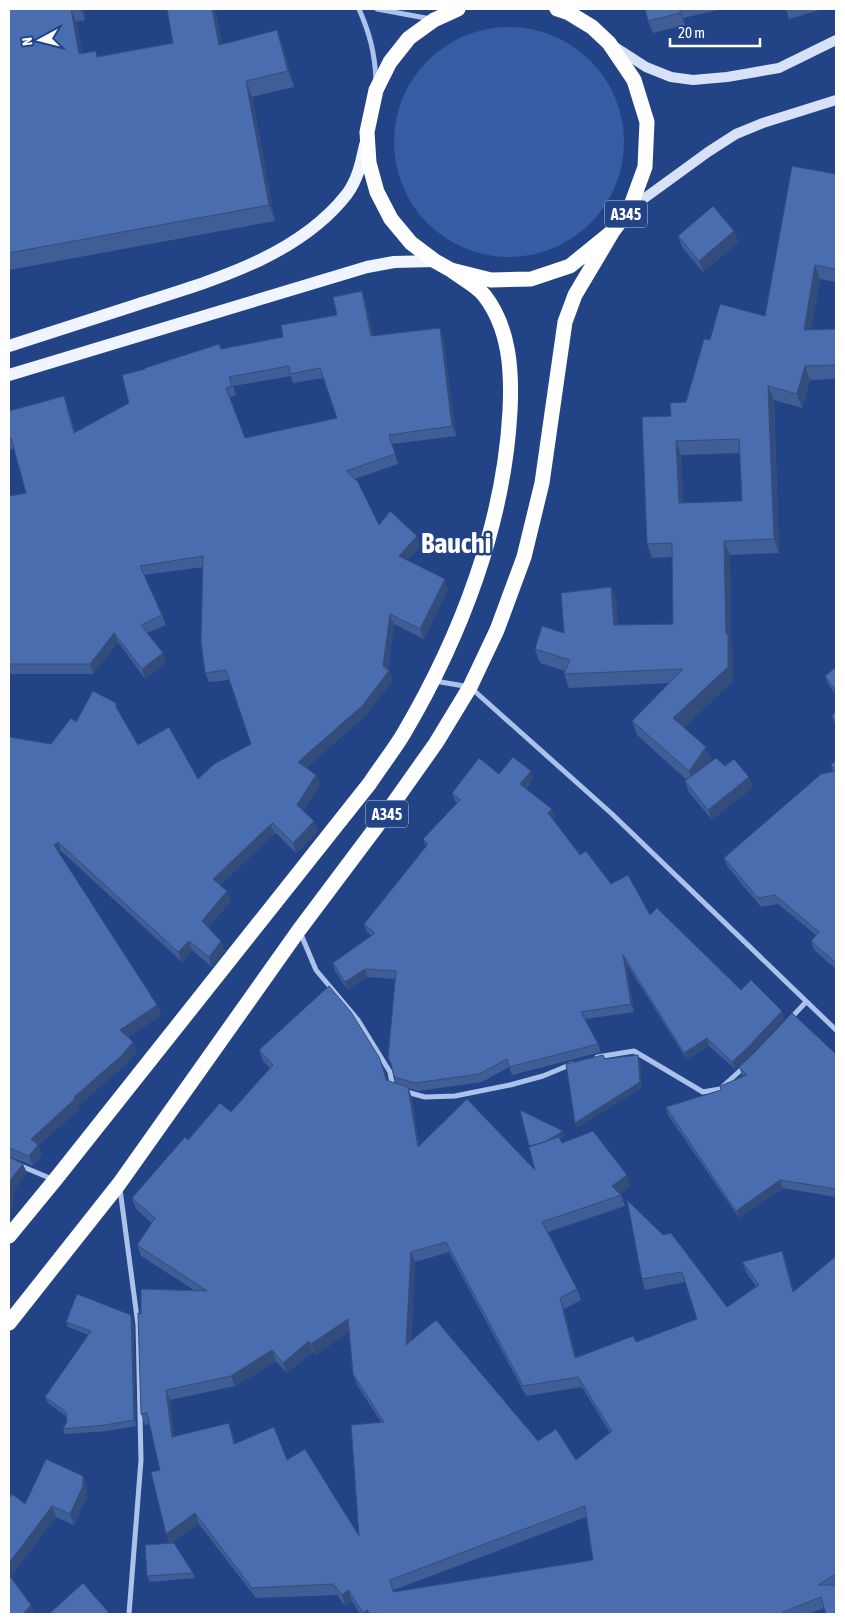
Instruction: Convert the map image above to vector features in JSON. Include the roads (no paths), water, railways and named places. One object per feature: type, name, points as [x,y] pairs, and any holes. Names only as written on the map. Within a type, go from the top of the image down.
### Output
[{"type":"highway","name":"A345","points":[[9,1236],[370,783],[404,733],[432,680],[458,626],[480,568],[498,501],[508,439],[511,379],[506,343],[497,316],[484,295],[411,243],[391,219],[377,192],[369,163],[367,132],[376,90],[390,62],[409,38],[434,20],[458,9]]},
{"type":"highway","name":"A345","points":[[9,1323],[119,1184],[299,930],[383,818],[436,743],[470,687],[497,630],[524,557],[542,483],[565,322],[575,295],[613,231],[630,208],[645,167],[646,122],[634,80],[609,43],[592,27],[569,13],[557,9]]},
{"type":"highway","name":"A345","points":[[581,9],[592,27]]},
{"type":"highway","name":"A345","points":[[451,270],[491,280],[531,279],[570,266],[613,231]]},
{"type":"main road","points":[[609,43],[646,67],[671,77],[693,80],[727,77],[779,68],[836,40]]},
{"type":"main road","points":[[630,208],[736,134],[763,123],[836,100]]},
{"type":"main road","points":[[9,346],[185,289],[277,252],[304,235],[347,194],[360,172],[367,132]]},
{"type":"main road","points":[[9,375],[367,268],[394,262],[435,261]]},
{"type":"street","points":[[359,9],[367,28],[375,60],[376,90]]},
{"type":"street","points":[[377,9],[434,20]]},
{"type":"street","points":[[432,680],[470,687],[612,814],[836,1030]]},
{"type":"street","points":[[299,930],[316,970],[358,1020],[390,1072],[393,1088],[425,1097],[455,1096],[543,1076],[575,1063]]},
{"type":"street","points":[[786,1024],[806,1002]]},
{"type":"street","points":[[591,1058],[634,1051],[703,1092],[720,1089],[747,1065]]},
{"type":"street","points":[[9,1161],[55,1180]]},
{"type":"street","points":[[119,1184],[138,1325],[141,1460],[129,1614]]},
{"type":"district","name":"Bauchi","points":[[456,543]]}]
